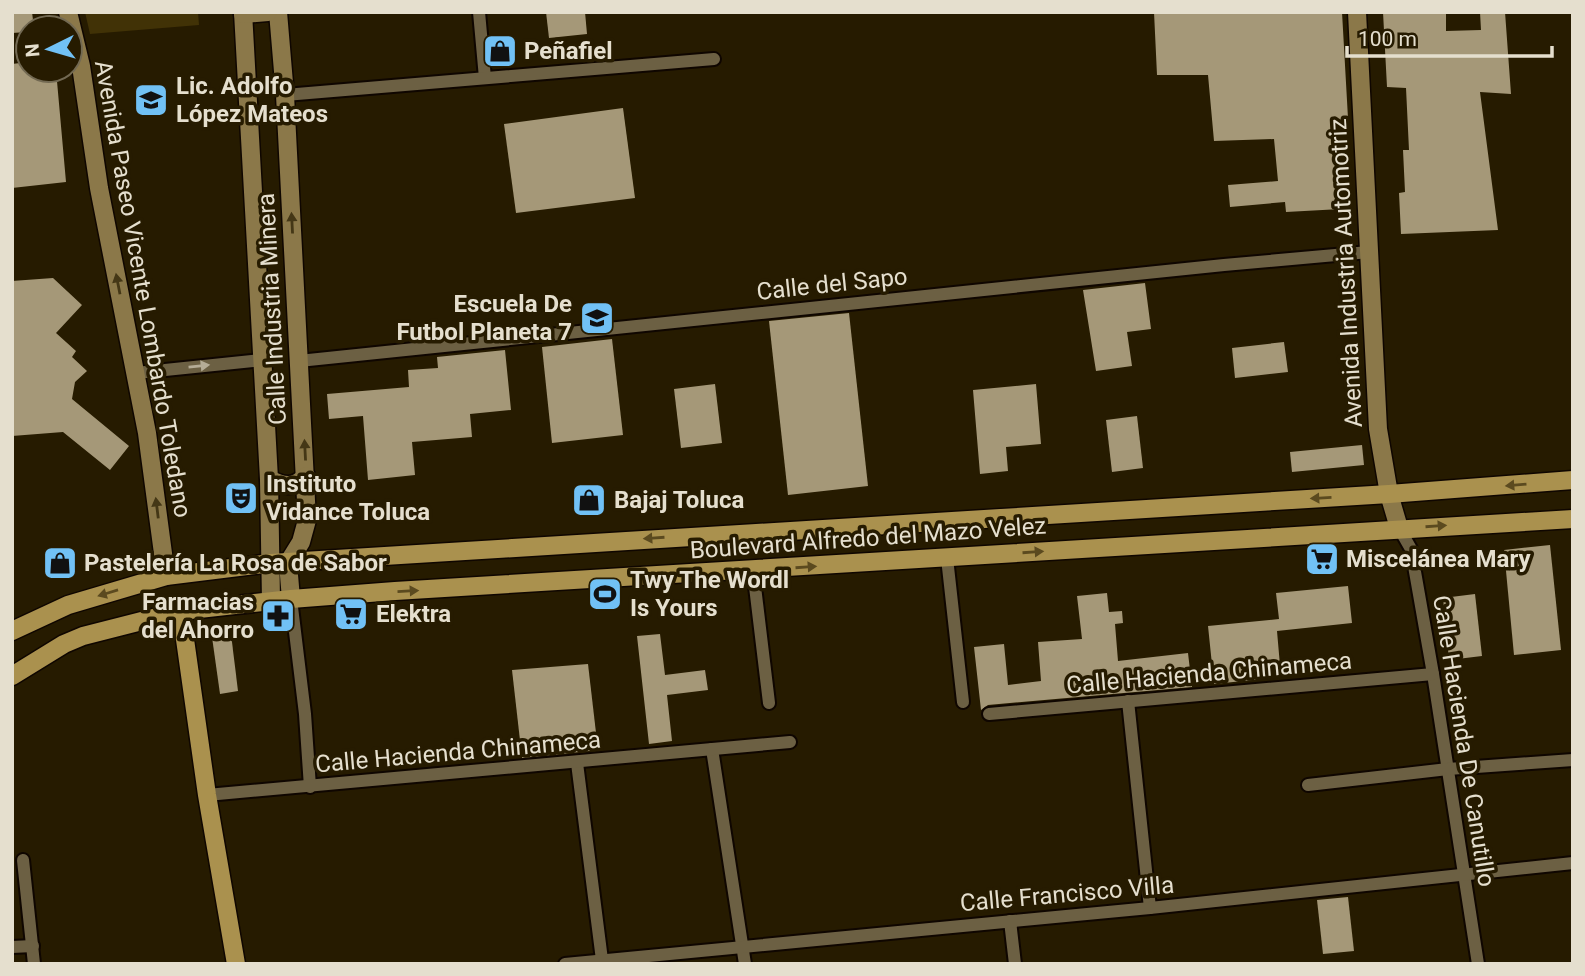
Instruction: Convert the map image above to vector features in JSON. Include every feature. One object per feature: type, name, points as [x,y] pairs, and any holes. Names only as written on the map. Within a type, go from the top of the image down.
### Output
[{"type":"main road","name":"Avenida Paseo Vicente Lombardo Toledano","points":[[68,12],[147,433],[166,576]]},
{"type":"main road","points":[[243,13],[268,12]]},
{"type":"main road","name":"Calle Industria Minera","points":[[271,601],[280,563],[301,542],[307,520],[285,95],[278,12]]},
{"type":"main road","name":"Avenida Industria Automotriz","points":[[1357,12],[1378,429],[1389,494],[1399,528]]},
{"type":"main road","name":"Calle Industria Minera","points":[[243,13],[269,479],[280,563],[291,599]]},
{"type":"main road","points":[[269,479],[281,485],[291,485],[306,476]]},
{"type":"main road","name":"Boulevard Alfredo del Mazo Velez","points":[[12,631],[68,605],[166,576],[280,563],[1389,494],[1573,480]]},
{"type":"main road","name":"Boulevard Alfredo del Mazo Velez","points":[[12,676],[64,644],[83,636],[181,611],[271,601],[1573,519]]},
{"type":"main road","points":[[181,611],[207,795],[236,964]]},
{"type":"street","points":[[479,12],[485,78]]},
{"type":"street","points":[[285,95],[714,60]]},
{"type":"street","name":"Calle del Sapo","points":[[299,361],[1196,267],[1369,252]]},
{"type":"street","points":[[136,373],[262,360]]},
{"type":"street","name":"Calle Hacienda De Canutillo","points":[[1399,528],[1411,549],[1478,964]]},
{"type":"street","points":[[947,558],[963,702]]},
{"type":"street","points":[[753,570],[769,703]]},
{"type":"street","points":[[291,599],[310,788]]},
{"type":"street","name":"Calle Hacienda Chinameca","points":[[989,714],[1433,674]]},
{"type":"street","points":[[1128,701],[1150,908]]},
{"type":"street","name":"Calle Hacienda Chinameca","points":[[207,795],[310,788],[790,742]]},
{"type":"street","points":[[712,749],[745,964]]},
{"type":"street","points":[[1308,785],[1448,769],[1573,760]]},
{"type":"street","points":[[577,763],[602,960]]},
{"type":"street","points":[[23,860],[34,964]]},
{"type":"street","name":"Calle Francisco Villa","points":[[565,964],[741,945],[1150,908],[1573,863]]},
{"type":"street","points":[[1010,921],[1014,964]]},
{"type":"street","points":[[12,947],[33,946]]},
{"type":"shaded area","points":[[85,12],[198,12],[199,25],[90,34]]},
{"type":"building","points":[[12,12],[32,12],[14,14],[12,33]]},
{"type":"building","points":[[546,12],[585,12],[587,34],[549,38]]},
{"type":"building","points":[[1154,12],[1342,12],[1349,136],[1346,136],[1353,226],[1342,227],[1341,209],[1286,212],[1285,202],[1230,207],[1228,185],[1278,181],[1274,139],[1214,141],[1208,75],[1157,75]]},
{"type":"building","points":[[1383,12],[1446,12],[1446,31],[1481,30],[1480,12],[1505,12],[1511,94],[1480,92],[1498,230],[1401,234],[1399,193],[1405,192],[1403,150],[1409,150],[1406,88],[1387,87]]},
{"type":"building","points":[[12,64],[14,84],[57,84],[66,182],[12,188]]},
{"type":"building","points":[[623,108],[635,198],[516,213],[504,124]]},
{"type":"building","points":[[53,278],[82,305],[56,333],[76,351],[72,357],[87,371],[75,382],[72,399],[129,446],[110,470],[63,432],[12,436],[12,281]]},
{"type":"building","points":[[1145,283],[1151,329],[1127,332],[1132,366],[1096,371],[1083,290]]},
{"type":"building","points":[[849,313],[868,486],[788,495],[769,321]]},
{"type":"building","points":[[612,339],[623,435],[552,443],[542,347]]},
{"type":"building","points":[[1284,342],[1288,372],[1235,378],[1232,348]]},
{"type":"building","points":[[505,350],[511,410],[470,414],[472,437],[412,442],[415,475],[368,480],[363,416],[329,419],[327,394],[409,387],[408,370],[438,368],[437,357]]},
{"type":"building","points":[[715,384],[722,443],[681,448],[674,389]]},
{"type":"building","points":[[1036,384],[1041,444],[1006,447],[1008,471],[980,474],[973,390]]},
{"type":"building","points":[[1137,416],[1143,468],[1112,472],[1106,420]]},
{"type":"building","points":[[1362,445],[1364,465],[1292,472],[1290,452]]},
{"type":"building","points":[[1550,545],[1561,650],[1514,655],[1504,550]]},
{"type":"building","points":[[1348,586],[1352,623],[1277,631],[1281,677],[1214,684],[1208,626],[1279,619],[1276,593]]},
{"type":"building","points":[[1107,593],[1109,612],[1122,611],[1123,623],[1115,624],[1118,661],[1188,653],[1192,687],[988,705],[981,710],[974,647],[1004,644],[1008,685],[1041,681],[1038,642],[1082,639],[1077,596]]},
{"type":"building","points":[[1475,594],[1482,656],[1449,660],[1443,598]]},
{"type":"building","points":[[231,634],[238,691],[220,694],[212,637]]},
{"type":"building","points":[[660,634],[665,675],[705,670],[708,690],[667,695],[672,741],[649,744],[637,636]]},
{"type":"building","points":[[588,664],[598,750],[522,758],[512,670]]},
{"type":"building","points":[[1348,897],[1354,951],[1323,954],[1317,900]]},
{"type":"place","name":"Peñafiel","points":[[500,51]]},
{"type":"place","name":"Lic. Adolfo López Mateos","points":[[151,100]]},
{"type":"place","name":"Escuela De Futbol Planeta 7","points":[[597,318]]},
{"type":"place","name":"Instituto Vidance Toluca","points":[[241,498]]},
{"type":"place","name":"Bajaj Toluca","points":[[589,500]]},
{"type":"place","name":"Miscelánea Mary","points":[[1322,559]]},
{"type":"place","name":"Pastelería La Rosa de Sabor","points":[[60,563]]},
{"type":"place","name":"Twy The Wordl Is Yours","points":[[605,594]]},
{"type":"place","name":"Elektra","points":[[351,614]]},
{"type":"place","name":"Farmacias del Ahorro","points":[[278,616]]}]
